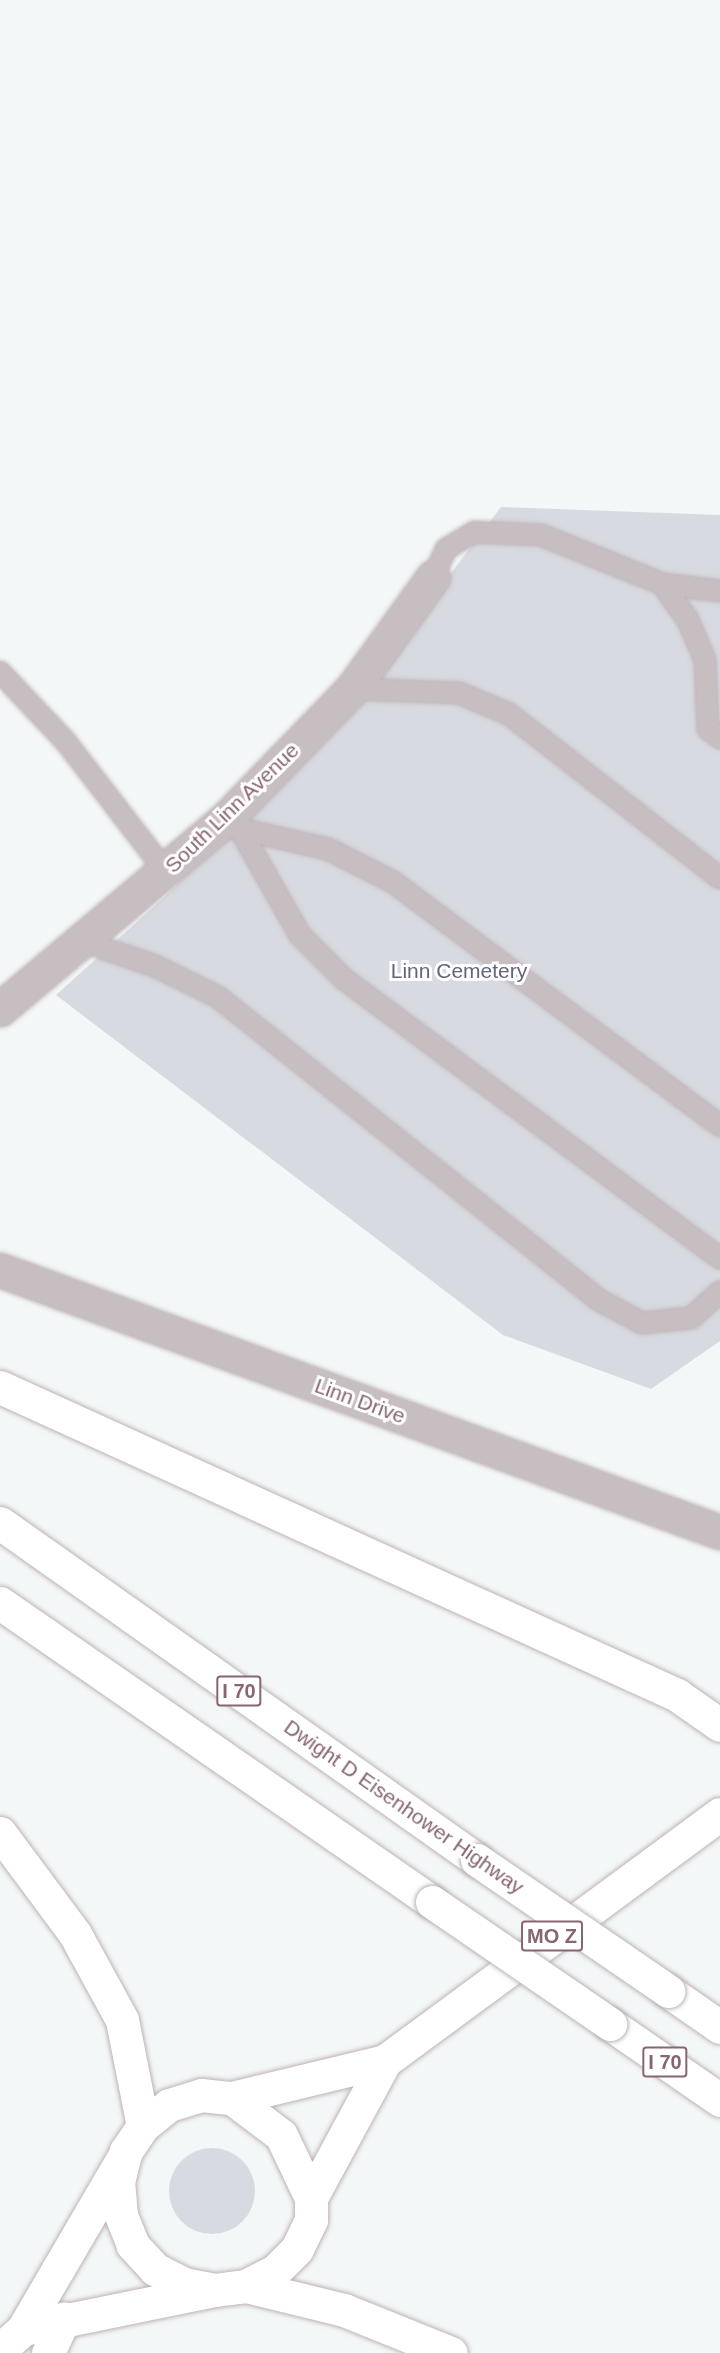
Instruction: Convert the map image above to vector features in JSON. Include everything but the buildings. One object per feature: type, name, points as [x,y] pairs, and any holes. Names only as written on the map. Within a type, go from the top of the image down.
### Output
[{"type":"main road","points":[[0,1387],[677,1695],[720,1725]]},
{"type":"main road","name":"Dwight D Eisenhower Highway","points":[[0,1523],[477,1860],[720,2027]]},
{"type":"main road","name":"I 70","points":[[0,1603],[720,2100]]},
{"type":"main road","name":"MO Z","points":[[232,2097],[385,2061],[720,1814]]},
{"type":"main road","points":[[0,1833],[75,1934],[122,2020],[135,2139],[119,2193],[121,2215],[133,2245],[165,2274],[184,2284],[231,2288],[344,2310],[451,2353]]},
{"type":"main road","name":"MO Z","points":[[311,2198],[385,2061]]},
{"type":"main road","points":[[201,2095],[232,2097],[281,2135],[311,2198],[311,2220],[297,2248],[274,2271],[231,2288],[64,2318],[12,2340],[135,2139],[169,2105],[201,2095]]},
{"type":"main road","points":[[48,2353],[64,2318]]},
{"type":"street","name":"South Linn Avenue","points":[[0,1009],[85,942],[166,872],[234,826],[352,688],[433,577]]},
{"type":"street","name":"Linn Drive","points":[[0,1270],[720,1532]]},
{"type":"lane","points":[[433,577],[446,549],[474,532],[541,535],[662,584],[720,591]]},
{"type":"lane","points":[[662,584],[688,620],[705,660],[708,729],[720,738]]},
{"type":"lane","points":[[0,672],[66,742],[166,872]]},
{"type":"lane","points":[[352,688],[459,693],[509,714],[720,878]]},
{"type":"lane","points":[[234,826],[328,849],[393,882],[720,1126]]},
{"type":"lane","points":[[234,826],[300,935],[344,979],[720,1258]]},
{"type":"lane","points":[[85,942],[155,966],[218,997],[597,1299],[642,1323],[691,1318],[720,1292]]},
{"type":"green space","name":"Linn Cemetery","points":[[501,507],[720,515],[720,1341],[651,1389],[503,1335],[56,995],[161,900],[333,729]]},
{"type":"green space","points":[[212,2148],[229,2151],[243,2160],[252,2174],[255,2191],[252,2208],[243,2222],[229,2231],[212,2234],[195,2231],[181,2222],[172,2208],[169,2191],[172,2174],[181,2160],[195,2151]]}]
